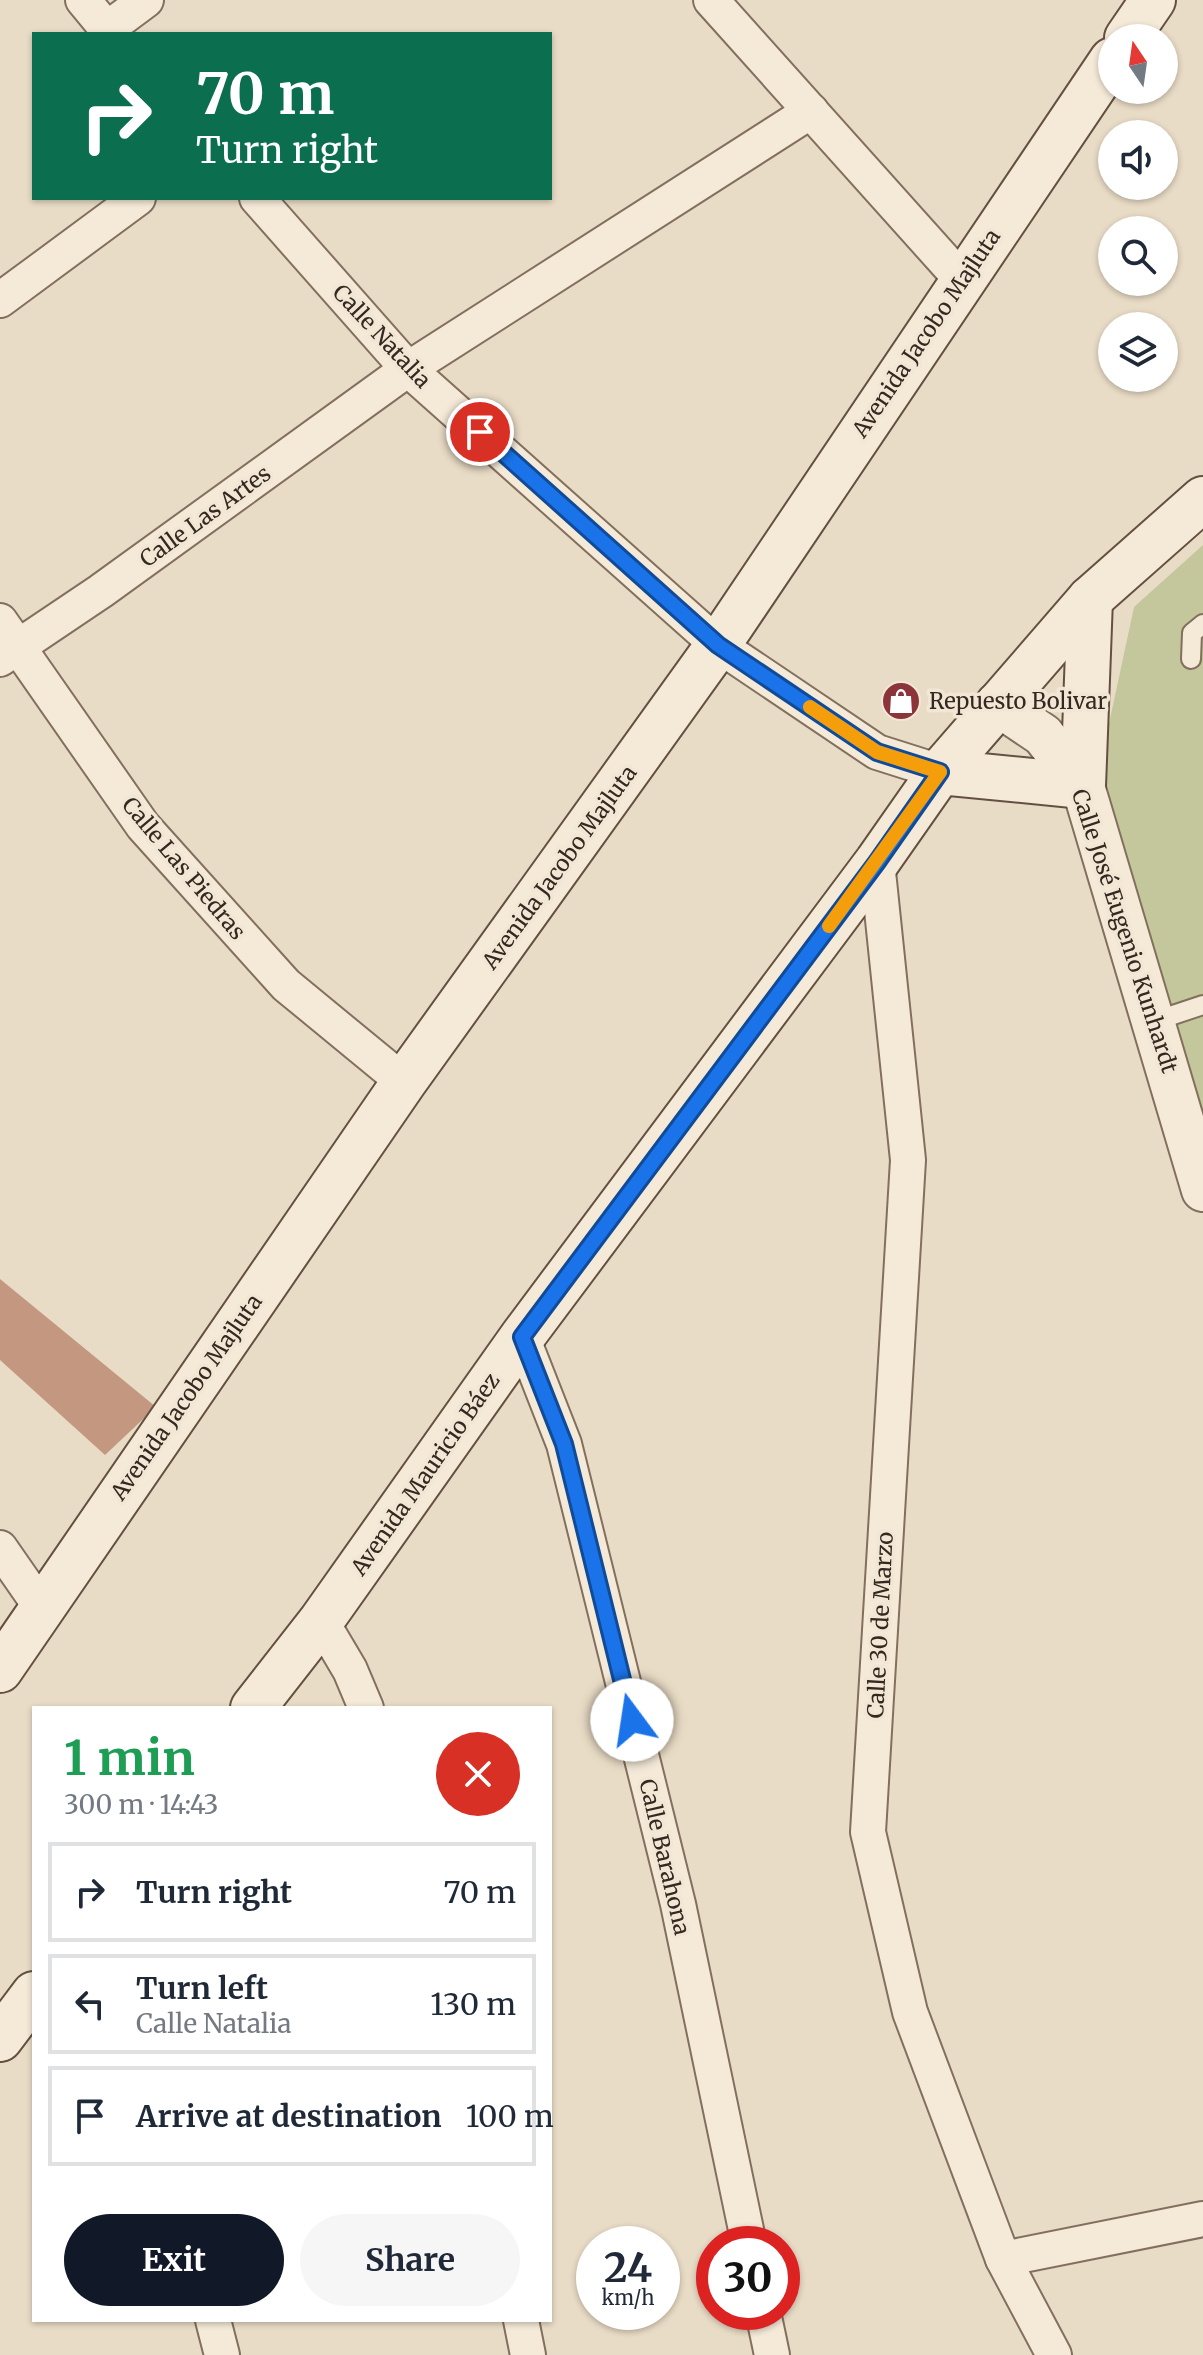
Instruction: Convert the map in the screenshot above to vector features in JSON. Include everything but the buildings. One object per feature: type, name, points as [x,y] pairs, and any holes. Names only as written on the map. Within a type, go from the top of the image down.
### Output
[{"type":"main road","points":[[1137,24],[1153,0]]},
{"type":"main road","name":"Avenida Jacobo Majluta","points":[[0,1670],[404,1082],[718,645],[961,279],[1098,80]]},
{"type":"main road","name":"Avenida Mauricio Báez","points":[[255,1706],[321,1621],[522,1337],[877,862],[940,772],[1090,599],[1203,499]]},
{"type":"main road","points":[[940,772],[1083,786],[1090,599]]},
{"type":"main road","points":[[0,2039],[32,1997]]},
{"type":"street","points":[[83,0],[109,32],[146,0]]},
{"type":"street","points":[[711,0],[961,279]]},
{"type":"street","name":"Calle Las Artes","points":[[6,641],[101,591],[408,369],[811,111]]},
{"type":"street","points":[[0,300],[135,200]]},
{"type":"street","name":"Calle Natalia","points":[[259,200],[408,369],[718,645],[877,752],[940,772]]},
{"type":"street","name":"Calle Las Piedras","points":[[6,641],[143,826],[286,985],[404,1082]]},
{"type":"street","name":"Calle José Eugenio Kunhardt","points":[[997,704],[1043,735],[1083,786],[1203,1190]]},
{"type":"street","name":"Calle 30 de Marzo","points":[[877,862],[908,1160],[868,1832],[910,2012],[1003,2259],[1054,2355]]},
{"type":"street","name":"Calle Barahona","points":[[522,1337],[564,1444],[678,1904],[745,2226]]},
{"type":"street","points":[[0,1548],[41,1607]]},
{"type":"street","points":[[321,1621],[350,1670],[365,1706]]},
{"type":"street","points":[[1003,2259],[1203,2219]]},
{"type":"street","points":[[214,2322],[222,2355]]},
{"type":"street","points":[[521,2322],[528,2355]]},
{"type":"street","points":[[767,2330],[772,2355]]},
{"type":"lane","points":[[1191,659],[1192,633],[1203,624]]},
{"type":"lane","points":[[1155,1021],[1203,1005]]},
{"type":"green space","points":[[1203,545],[1203,1208],[1094,794],[1134,607]]},
{"type":"slow traffic","points":[[810,707],[877,752],[940,772],[829,926]]},
{"type":"place","name":"Repuesto Bolivar","points":[[901,701]]},
{"type":"route","points":[[480,432],[718,645],[877,752],[940,772],[877,862],[522,1337],[564,1444],[632,1720]]}]
